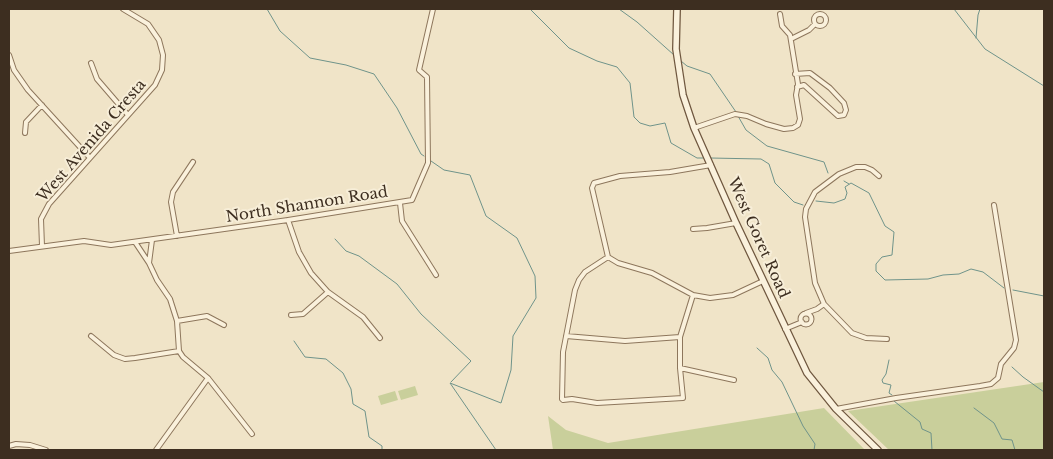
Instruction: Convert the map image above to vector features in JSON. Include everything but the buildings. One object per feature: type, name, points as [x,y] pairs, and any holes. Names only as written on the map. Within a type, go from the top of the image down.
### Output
[{"type":"street","name":"West Avenida Cresta","points":[[42,246],[41,219],[49,204],[155,85],[162,70],[163,55],[159,40],[148,24],[123,9]]},
{"type":"street","name":"North Shannon Road","points":[[9,251],[84,241],[111,245],[152,240],[412,200],[428,163],[427,78],[419,70],[433,9]]},
{"type":"street","name":"West Goret Road","points":[[677,9],[676,49],[683,95],[694,128],[736,222],[807,373],[836,409],[878,450]]},
{"type":"street","points":[[694,128],[735,114],[747,116],[784,129],[793,128],[798,125],[800,120],[796,101],[797,87],[791,39],[782,26],[780,14]]},
{"type":"street","points":[[791,39],[809,30],[815,24]]},
{"type":"street","points":[[9,55],[14,70],[42,106],[90,158]]},
{"type":"street","points":[[91,63],[96,79],[128,115]]},
{"type":"street","points":[[795,74],[810,73],[830,88],[844,103],[846,110],[844,115],[838,116],[804,85],[797,87]]},
{"type":"street","points":[[25,133],[26,122],[42,106]]},
{"type":"street","points":[[177,236],[171,202],[173,192],[193,162]]},
{"type":"street","points":[[711,165],[670,172],[620,176],[594,183],[592,188],[608,257],[618,263],[652,273],[693,295],[710,298],[733,296],[763,281]]},
{"type":"street","points":[[879,176],[865,167],[847,170],[815,192],[808,204],[805,218],[815,283],[824,304],[852,333],[866,338],[887,340]]},
{"type":"street","points":[[400,203],[402,221],[409,235],[436,275]]},
{"type":"street","points":[[836,409],[992,384],[998,378],[1001,364],[1014,348],[1016,340],[994,205]]},
{"type":"street","points":[[288,220],[299,252],[311,273],[328,292],[363,317],[380,338]]},
{"type":"street","points":[[693,228],[707,228],[736,222]]},
{"type":"street","points":[[149,263],[152,240]]},
{"type":"street","points":[[135,242],[170,299],[177,321],[179,351],[183,357],[208,378],[252,434]]},
{"type":"street","points":[[608,257],[585,272],[575,290],[563,352],[562,399],[597,403],[683,398],[680,368],[680,337],[693,295]]},
{"type":"street","points":[[291,316],[303,314],[328,292]]},
{"type":"street","points":[[785,328],[802,322],[810,323],[818,309],[824,304]]},
{"type":"street","points":[[802,322],[801,316],[818,309]]},
{"type":"street","points":[[806,313],[812,319]]},
{"type":"street","points":[[177,321],[208,316],[224,325]]},
{"type":"street","points":[[91,336],[114,355],[124,358],[179,351]]},
{"type":"street","points":[[566,336],[625,341],[680,337]]},
{"type":"street","points":[[680,368],[734,380]]},
{"type":"street","points":[[156,450],[208,378]]},
{"type":"street","points":[[9,446],[16,444],[30,445],[46,450]]},
{"type":"green space","points":[[1044,382],[1044,450],[889,450],[848,411]]},
{"type":"green space","points":[[415,386],[418,395],[401,400],[398,391]]},
{"type":"green space","points":[[395,391],[398,400],[381,405],[378,396]]},
{"type":"green space","points":[[824,408],[865,450],[553,450],[548,416],[566,430],[608,443]]},
{"type":"waterway","points":[[267,9],[280,31],[310,58],[346,65],[374,74],[397,108],[421,154],[424,156]]},
{"type":"waterway","points":[[530,9],[569,48],[597,61],[617,67],[630,83],[634,117],[640,123],[650,126],[665,123],[671,143],[697,158],[703,158]]},
{"type":"waterway","points":[[619,9],[637,22],[674,55]]},
{"type":"waterway","points":[[954,9],[985,49],[1044,86]]},
{"type":"waterway","points":[[976,38],[980,9]]},
{"type":"waterway","points":[[681,61],[687,66],[710,74],[736,112]]},
{"type":"waterway","points":[[738,116],[746,130],[767,146],[824,162],[828,173]]},
{"type":"waterway","points":[[710,158],[761,159],[769,164],[775,183],[794,202],[803,205]]},
{"type":"waterway","points":[[431,161],[444,170],[470,175],[486,216],[517,238],[535,276],[536,298],[513,336],[511,370],[501,403],[450,383],[496,450]]},
{"type":"waterway","points":[[844,181],[849,184]]},
{"type":"waterway","points":[[816,201],[834,203],[845,199],[847,193],[845,187],[851,183],[869,193],[885,226],[894,232],[892,255],[882,257],[876,264],[876,271],[885,280],[928,279],[943,275],[959,274],[971,269],[983,272],[1004,288]]},
{"type":"waterway","points":[[335,239],[346,251],[359,256],[397,284],[421,314],[471,361],[451,382]]},
{"type":"waterway","points":[[1013,290],[1044,296]]},
{"type":"waterway","points":[[294,341],[305,357],[326,359],[343,373],[351,389],[353,404],[365,411],[369,437],[382,446],[382,450]]},
{"type":"waterway","points":[[757,348],[768,358],[772,370],[782,382],[803,426],[815,444],[814,450]]},
{"type":"waterway","points":[[889,360],[886,374],[882,380],[883,383],[891,385],[889,393],[892,395]]},
{"type":"waterway","points":[[1012,367],[1044,392]]},
{"type":"waterway","points":[[894,401],[920,422],[922,429],[931,433],[932,450]]},
{"type":"waterway","points":[[974,408],[994,423],[1002,439],[1012,440],[1015,450]]}]
